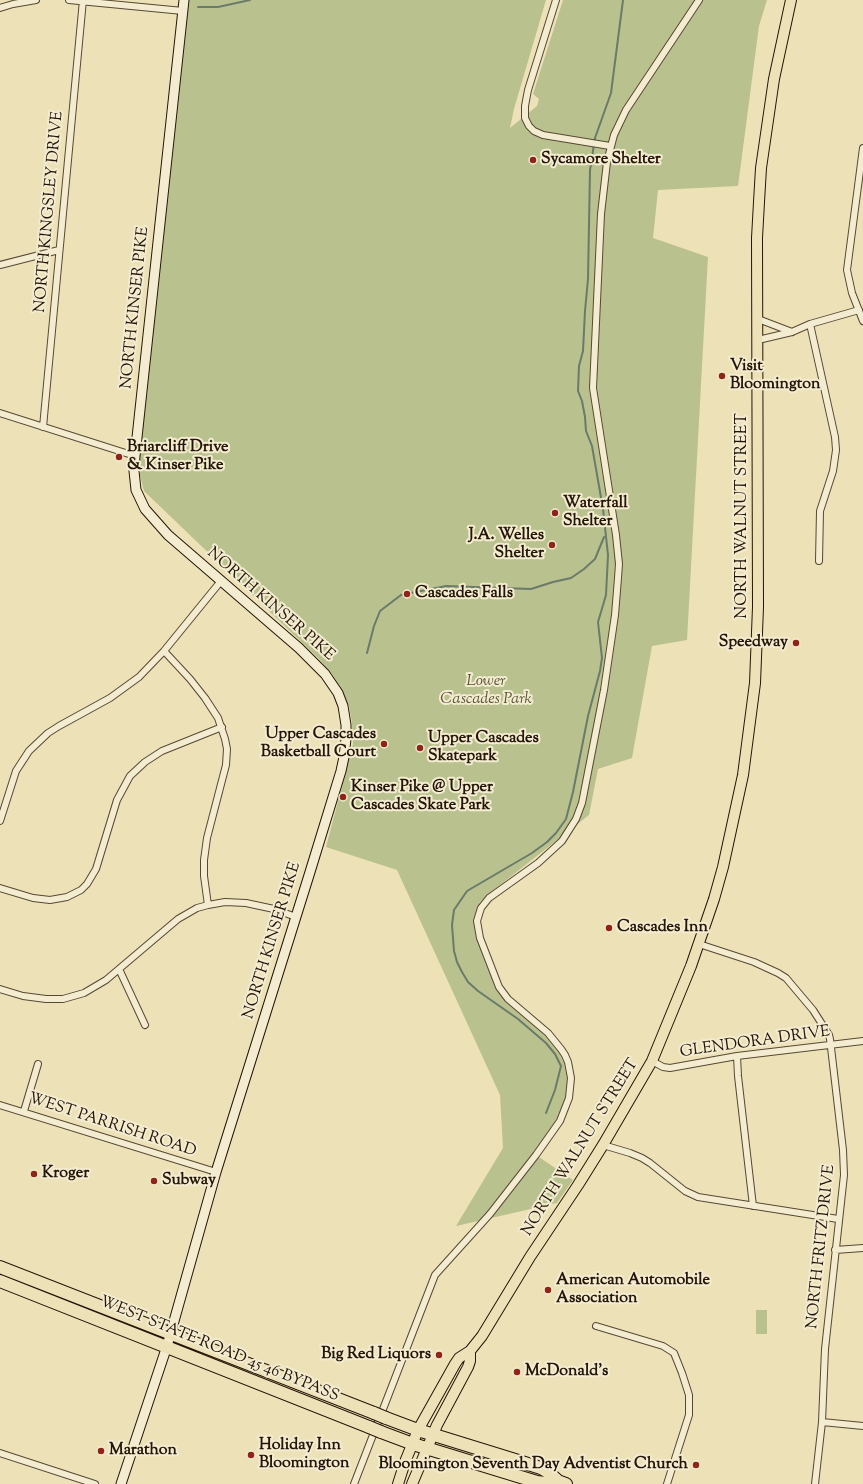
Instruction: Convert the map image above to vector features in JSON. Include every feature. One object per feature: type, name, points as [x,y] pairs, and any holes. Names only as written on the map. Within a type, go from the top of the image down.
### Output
[{"type":"highway","name":"WEST STATE ROAD 45 46 BYPASS","points":[[0,1267],[418,1430],[541,1468],[562,1483]]},
{"type":"highway","name":"WEST STATE ROAD 45 46 BYPASS","points":[[0,1281],[413,1444],[537,1482],[562,1483]]},
{"type":"main road","name":"NORTH WALNUT STREET","points":[[398,1484],[418,1430],[455,1364],[459,1358],[470,1351],[482,1336],[530,1257],[603,1145],[652,1061],[680,996],[699,944],[714,899],[728,849],[737,808],[747,748],[755,683],[758,607],[757,238],[761,168],[774,79],[792,0]]},
{"type":"main road","name":"NORTH WALNUT STREET","points":[[412,1484],[432,1434],[468,1368],[470,1351]]},
{"type":"street","points":[[0,8],[36,0]]},
{"type":"street","points":[[69,0],[183,11]]},
{"type":"street","name":"NORTH KINSER PIKE","points":[[121,1484],[167,1346],[216,1172],[296,917],[344,757],[346,739],[345,717],[338,693],[325,674],[299,648],[168,535],[145,509],[136,490],[134,471],[135,456],[184,0]]},
{"type":"street","points":[[556,0],[528,90],[525,106],[525,118],[529,126],[534,131],[543,134],[610,146]]},
{"type":"street","points":[[354,1484],[435,1275],[490,1214],[536,1155],[560,1121],[569,1098],[571,1078],[565,1055],[548,1033],[508,998],[499,987],[482,943],[477,921],[481,908],[489,898],[538,863],[562,841],[576,819],[582,803],[604,690],[615,615],[619,564],[616,535],[598,423],[593,376],[601,214],[607,162],[610,146],[626,110],[699,0]]},
{"type":"street","name":"NORTH KINGSLEY DRIVE","points":[[43,427],[83,1]]},
{"type":"street","points":[[863,148],[847,270],[849,284],[863,321]]},
{"type":"street","points":[[0,265],[59,250]]},
{"type":"street","points":[[758,340],[792,332],[810,324],[859,310]]},
{"type":"street","points":[[758,319],[792,332]]},
{"type":"street","points":[[810,324],[835,438],[836,450],[833,471],[820,511],[819,561]]},
{"type":"street","points":[[0,413],[135,456]]},
{"type":"street","points":[[0,821],[16,771],[23,759],[39,740],[59,726],[110,698],[139,677],[164,651],[221,581]]},
{"type":"street","points":[[164,651],[190,678],[218,718],[222,727],[227,749],[223,780],[204,860],[205,888],[208,905]]},
{"type":"street","points":[[0,888],[33,898],[50,900],[67,897],[81,890],[87,884],[96,869],[117,800],[130,776],[145,762],[162,751],[222,727]]},
{"type":"street","points":[[0,989],[37,999],[63,999],[77,996],[92,990],[178,919],[197,908],[208,905],[225,902],[246,903],[274,909],[296,917]]},
{"type":"street","name":"NORTH FRITZ DRIVE","points":[[699,944],[754,962],[786,978],[801,994],[829,1035],[844,1164],[843,1192],[838,1219],[825,1349],[822,1422],[815,1484]]},
{"type":"street","points":[[119,969],[145,1025]]},
{"type":"street","name":"GLENDORA DRIVE","points":[[652,1061],[663,1067],[670,1068],[737,1056],[863,1041]]},
{"type":"street","points":[[737,1056],[753,1206]]},
{"type":"street","points":[[24,1111],[38,1064]]},
{"type":"street","name":"WEST PARRISH ROAD","points":[[0,1105],[24,1111],[216,1172]]},
{"type":"street","points":[[603,1145],[642,1158],[678,1186],[691,1194],[707,1199],[838,1219]]},
{"type":"street","points":[[836,1250],[863,1248]]},
{"type":"street","points":[[596,1326],[663,1346],[674,1353],[689,1395],[689,1415],[666,1484]]},
{"type":"street","points":[[822,1422],[863,1426]]},
{"type":"street","points":[[0,1454],[95,1484]]},
{"type":"green space","name":"Lower Cascades Park","points":[[188,0],[546,0],[514,109],[510,128],[537,106],[539,99],[533,94],[563,0],[767,0],[759,26],[738,186],[658,190],[653,238],[708,257],[687,640],[652,646],[632,758],[598,769],[589,815],[486,896],[480,902],[475,916],[476,935],[493,980],[502,996],[546,1036],[557,1049],[566,1064],[568,1090],[565,1105],[536,1155],[573,1180],[557,1203],[456,1226],[503,1148],[500,1095],[397,870],[326,847],[353,744],[352,723],[349,706],[342,690],[332,674],[319,659],[144,491],[140,475],[140,454]]},
{"type":"green space","points":[[756,1310],[767,1310],[767,1334],[756,1334]]},
{"type":"waterway","points":[[198,7],[218,7],[250,0]]},
{"type":"waterway","points":[[546,1113],[555,1090],[561,1066],[555,1054],[546,1043],[518,1019],[478,991],[468,982],[457,962],[454,951],[452,925],[454,910],[467,891],[532,853],[547,842],[556,833],[566,819],[573,792],[588,716],[600,671],[602,658],[598,622],[606,595],[608,555],[603,509],[592,446],[586,431],[582,401],[578,391],[579,366],[583,351],[588,279],[590,170],[595,138],[611,93],[623,0]]},
{"type":"waterway","points":[[367,653],[374,626],[380,611],[401,595],[446,586],[531,589],[571,578],[595,559],[604,537]]},
{"type":"place","name":"Sycamore Shelter","points":[[533,160]]},
{"type":"place","name":"Visit Bloomington","points":[[722,376]]},
{"type":"place","name":"Briarcliff Drive & Kinser Pike","points":[[119,457]]},
{"type":"place","name":"Waterfall Shelter","points":[[555,513]]},
{"type":"place","name":"J.A. Welles Shelter","points":[[552,545]]},
{"type":"place","name":"Cascades Falls","points":[[407,594]]},
{"type":"place","name":"Speedway","points":[[796,643]]},
{"type":"place","name":"Upper Cascades Basketball Court","points":[[384,744]]},
{"type":"place","name":"Upper Cascades Skatepark","points":[[420,748]]},
{"type":"place","name":"Kinser Pike @ Upper Cascades Skate Park","points":[[343,797]]},
{"type":"place","name":"Cascades Inn","points":[[609,928]]},
{"type":"place","name":"Kroger","points":[[34,1174]]},
{"type":"place","name":"Subway","points":[[154,1181]]},
{"type":"place","name":"American Automobile Association","points":[[548,1290]]},
{"type":"place","name":"Big Red Liquors","points":[[439,1355]]},
{"type":"place","name":"McDonald's","points":[[517,1372]]},
{"type":"place","name":"Marathon","points":[[101,1451]]},
{"type":"place","name":"Holiday Inn Bloomington","points":[[251,1455]]},
{"type":"place","name":"Bloomington Seventh Day Adventist Church","points":[[696,1465]]}]
